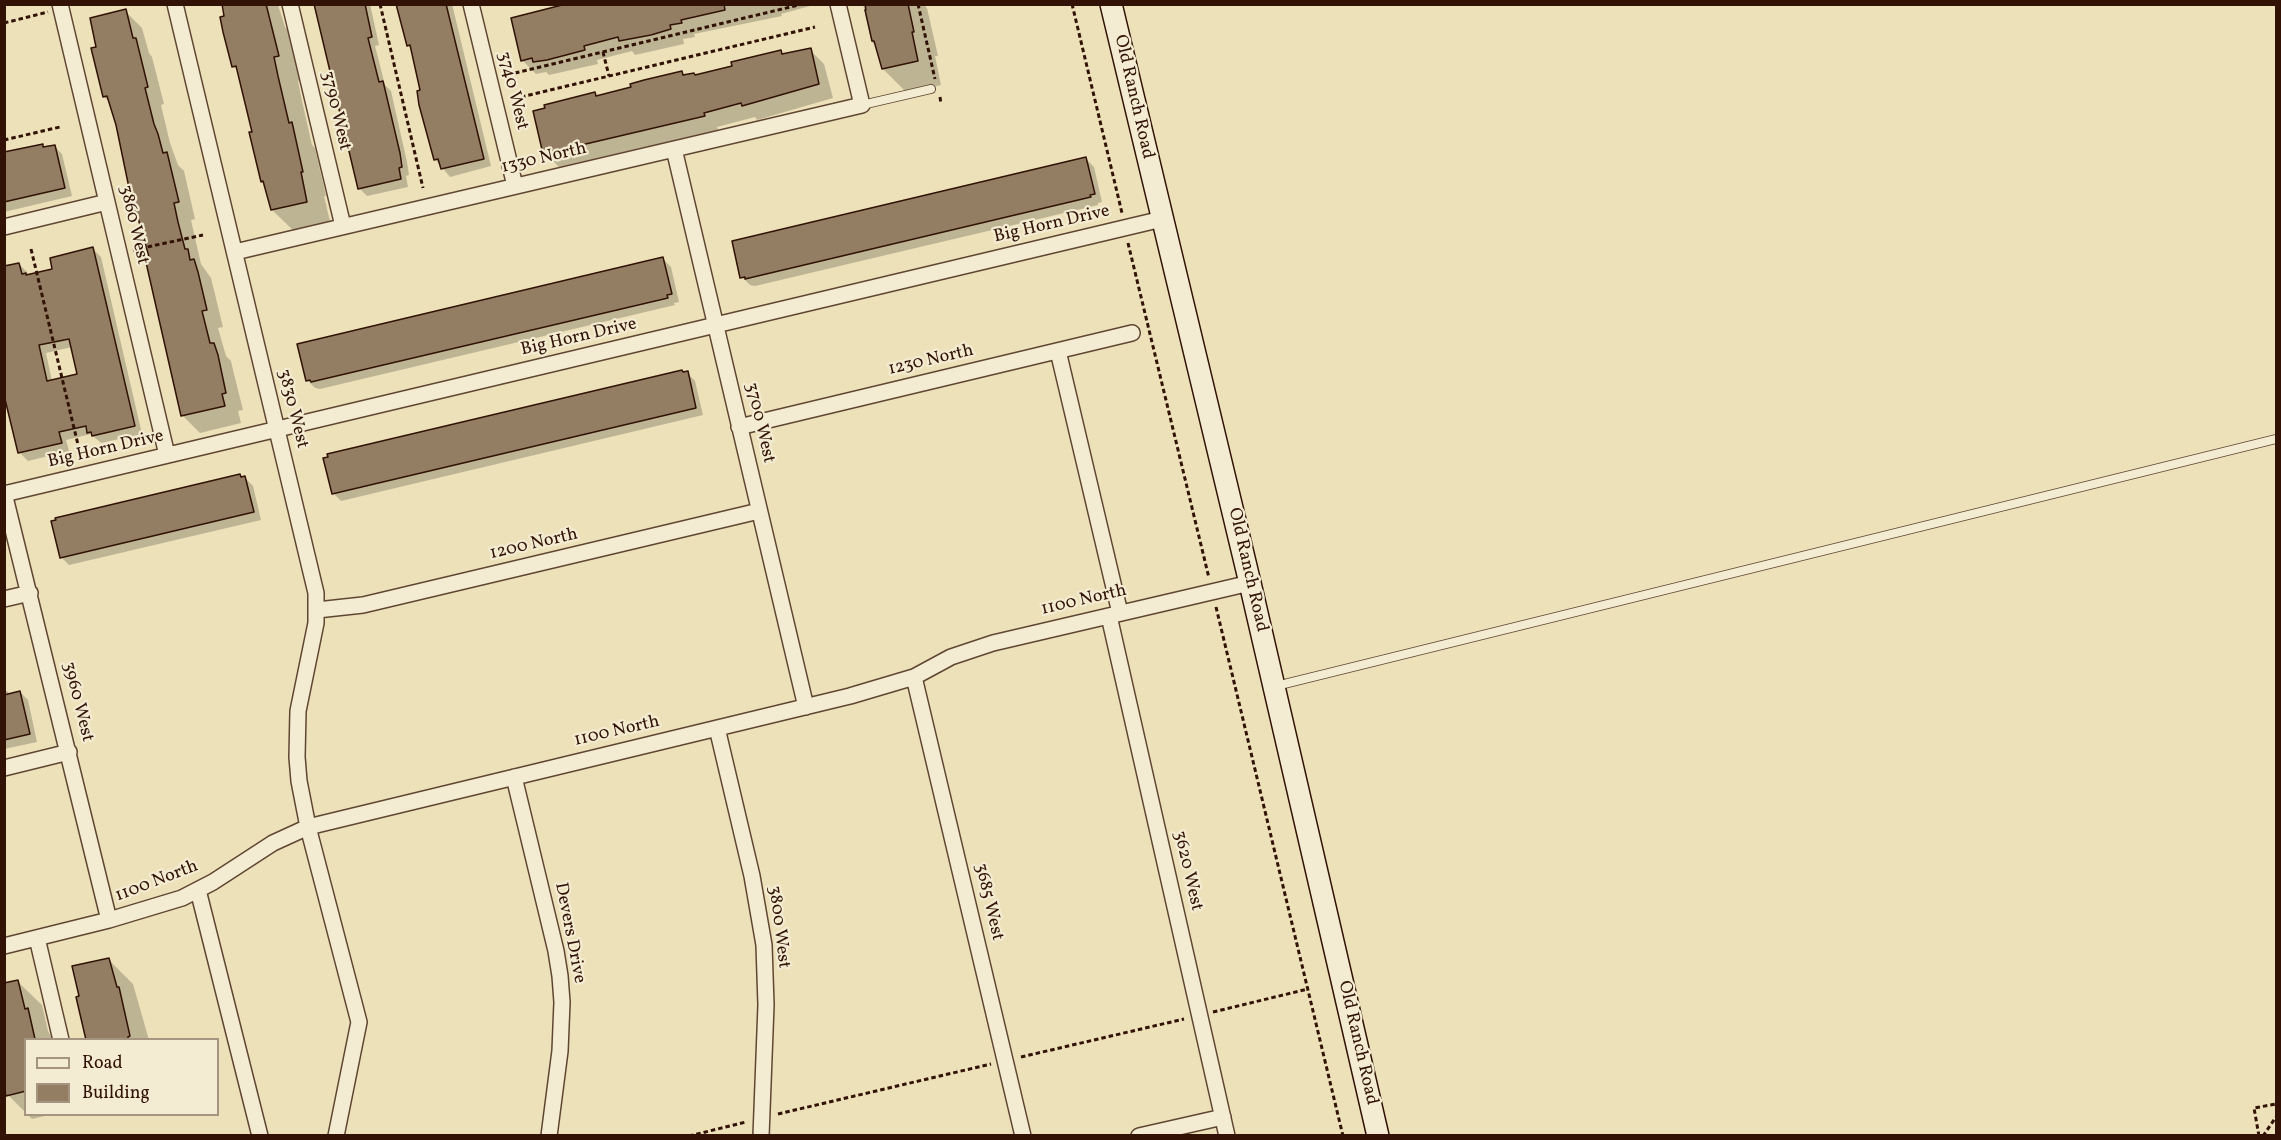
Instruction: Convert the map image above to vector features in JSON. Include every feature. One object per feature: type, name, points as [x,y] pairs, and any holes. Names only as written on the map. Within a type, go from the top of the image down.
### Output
[{"type":"street","name":"3830 West","points":[[175,4],[313,580],[316,610],[298,711],[299,781],[308,827],[359,1023],[336,1136]]},
{"type":"street","name":"3790 West","points":[[290,4],[343,226]]},
{"type":"street","name":"3740 West","points":[[471,4],[515,186]]},
{"type":"street","points":[[838,4],[862,105]]},
{"type":"street","name":"Old Ranch Road","points":[[1111,4],[1275,687],[1378,1136]]},
{"type":"street","name":"3860 West","points":[[60,7],[167,455]]},
{"type":"street","name":"1330 North","points":[[235,252],[862,105]]},
{"type":"street","name":"3700 West","points":[[674,149],[806,707]]},
{"type":"street","points":[[4,227],[107,202]]},
{"type":"street","name":"Big Horn Drive","points":[[5,494],[1162,219]]},
{"type":"street","name":"1230 North","points":[[739,427],[1132,333]]},
{"type":"street","name":"3620 West","points":[[1058,351],[1227,1136]]},
{"type":"street","name":"3960 West","points":[[5,494],[109,920]]},
{"type":"street","name":"1200 North","points":[[316,610],[363,605],[759,512]]},
{"type":"street","name":"1100 North","points":[[4,946],[164,904],[198,890],[273,843],[308,827],[850,696],[914,677],[933,665],[970,650],[1250,583]]},
{"type":"street","points":[[4,599],[30,593]]},
{"type":"street","name":"3685 West","points":[[914,677],[1023,1136]]},
{"type":"street","name":"3800 West","points":[[717,728],[752,876],[764,945],[766,1005],[761,1136]]},
{"type":"street","points":[[4,768],[69,753]]},
{"type":"street","name":"Devers Drive","points":[[514,777],[560,976],[562,1018],[560,1051],[549,1136]]},
{"type":"street","points":[[198,890],[260,1136]]},
{"type":"street","points":[[37,938],[62,1038]]},
{"type":"street","points":[[1139,1136],[1222,1117]]},
{"type":"lane","points":[[862,105],[936,88]]},
{"type":"lane","points":[[1275,687],[2277,439]]},
{"type":"path","points":[[380,4],[423,188]]},
{"type":"path","points":[[515,73],[803,4]]},
{"type":"path","points":[[918,4],[941,104]]},
{"type":"path","points":[[1072,4],[1120,203]]},
{"type":"path","points":[[4,23],[60,7]]},
{"type":"path","points":[[521,97],[815,27]]},
{"type":"path","points":[[603,52],[609,76]]},
{"type":"path","points":[[4,140],[60,127]]},
{"type":"path","points":[[129,251],[203,235]]},
{"type":"path","points":[[31,249],[80,453]]},
{"type":"path","points":[[1131,259],[1343,1136]]},
{"type":"path","points":[[1216,1011],[1308,990]]},
{"type":"path","points":[[1024,1056],[1184,1019]]},
{"type":"path","points":[[779,1114],[986,1065]]},
{"type":"path","points":[[2261,1136],[2254,1108],[2277,1104]]},
{"type":"path","points":[[2261,1136],[2277,1117]]},
{"type":"path","points":[[689,1136],[743,1123]]},
{"type":"building","points":[[222,4],[266,4],[279,56],[274,57],[289,123],[292,122],[307,202],[271,210],[263,181],[261,182],[236,66],[232,67],[223,32],[220,17],[224,16]]},
{"type":"building","points":[[314,4],[365,4],[372,37],[368,38],[379,82],[383,81],[400,153],[401,179],[358,189]]},
{"type":"building","points":[[396,4],[446,4],[484,159],[441,169],[438,159],[434,160],[419,105],[417,91],[420,90],[410,45],[407,46]]},
{"type":"building","points":[[566,4],[724,4],[725,10],[681,20],[682,23],[670,25],[671,29],[651,35],[619,41],[618,37],[584,46],[585,50],[547,60],[533,62],[532,58],[521,61],[511,18]]},
{"type":"building","points":[[865,4],[908,4],[918,61],[882,69],[874,41],[872,41]]},
{"type":"building","points":[[126,9],[148,87],[145,88],[154,124],[163,153],[167,152],[179,202],[174,203],[178,222],[185,249],[188,249],[190,260],[194,259],[198,272],[207,310],[202,311],[210,343],[214,343],[218,355],[226,393],[222,394],[225,406],[181,416],[145,258],[149,257],[136,211],[134,212],[116,125],[107,96],[103,97],[91,48],[96,47],[90,18]]},
{"type":"building","points":[[811,48],[819,84],[742,106],[741,103],[704,113],[705,116],[543,154],[533,111],[545,108],[544,105],[595,92],[596,96],[631,87],[630,84],[682,71],[683,75],[694,73],[695,75],[732,66],[731,62],[781,50],[782,54]]},
{"type":"building","points":[[43,144],[43,147],[55,145],[65,188],[4,202],[4,152]]},
{"type":"building","points":[[1086,157],[1095,194],[1090,195],[1091,197],[745,279],[745,277],[740,278],[732,241]]},
{"type":"building","points":[[93,247],[135,426],[92,436],[91,432],[87,433],[86,426],[59,432],[62,443],[18,453],[4,395],[4,266],[19,263],[22,274],[26,273],[26,275],[52,269],[50,258]],"holes":[[[69,339],[77,374],[47,381],[39,345]]]},
{"type":"building","points":[[663,257],[672,294],[667,295],[668,298],[311,382],[306,381],[297,344]]},
{"type":"building","points":[[682,370],[683,372],[688,371],[696,408],[332,494],[323,458],[328,457],[327,454]]},
{"type":"building","points":[[240,474],[241,477],[245,476],[254,512],[60,558],[51,521],[56,520],[55,518]]},
{"type":"building","points":[[20,691],[30,734],[4,740],[4,695]]},
{"type":"building","points":[[109,958],[117,987],[119,987],[130,1036],[128,1038],[86,1038],[72,966]]},
{"type":"building","points":[[18,980],[25,1009],[28,1008],[35,1038],[24,1038],[24,1092],[6,1096],[4,1087],[4,983]]}]
